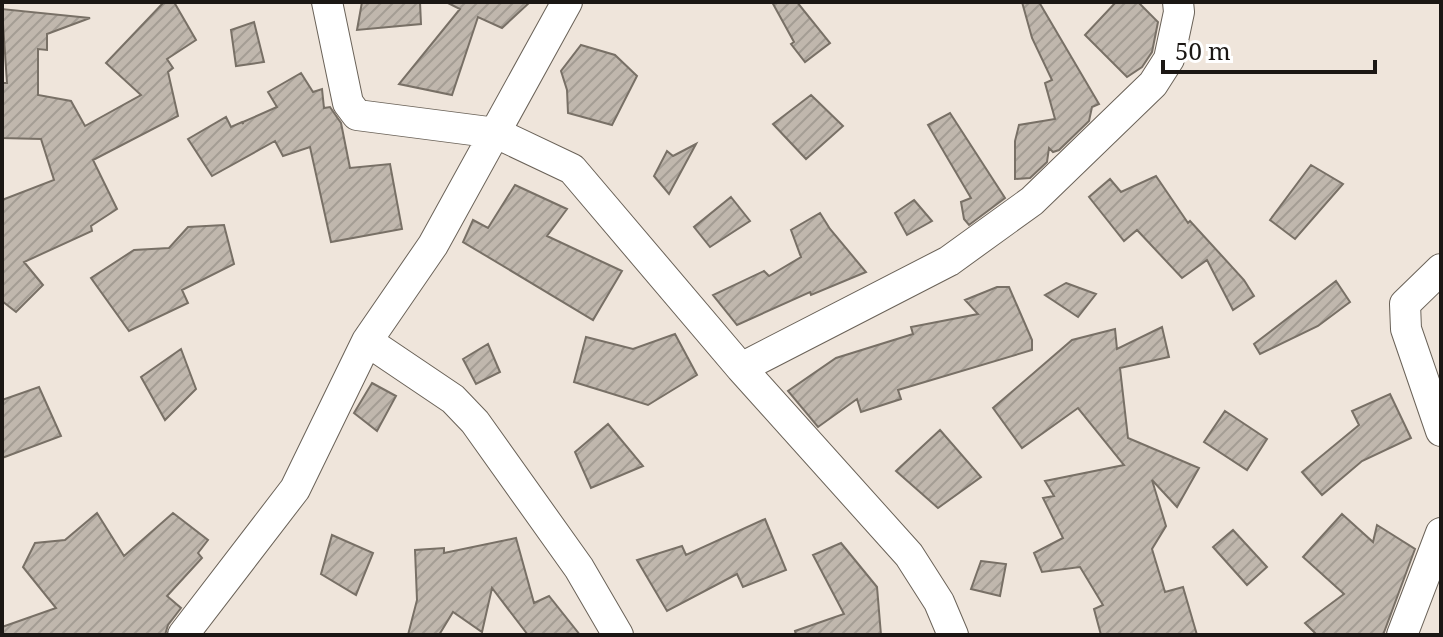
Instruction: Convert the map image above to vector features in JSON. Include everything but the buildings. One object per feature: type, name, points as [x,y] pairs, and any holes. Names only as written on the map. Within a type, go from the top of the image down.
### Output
[{"type":"street","points":[[327,2],[348,103],[357,115],[496,133],[572,169],[741,368],[909,555],[939,602],[953,635]]},
{"type":"street","points":[[183,635],[295,489],[367,341],[433,245],[567,2]]},
{"type":"street","points":[[741,368],[949,261],[1032,201],[1153,84],[1169,59],[1179,12],[1178,2]]},
{"type":"street","points":[[1441,269],[1405,304],[1406,329],[1441,431]]},
{"type":"street","points":[[367,341],[453,399],[475,422],[579,568],[618,635]]},
{"type":"street","points":[[1402,635],[1441,533]]}]
